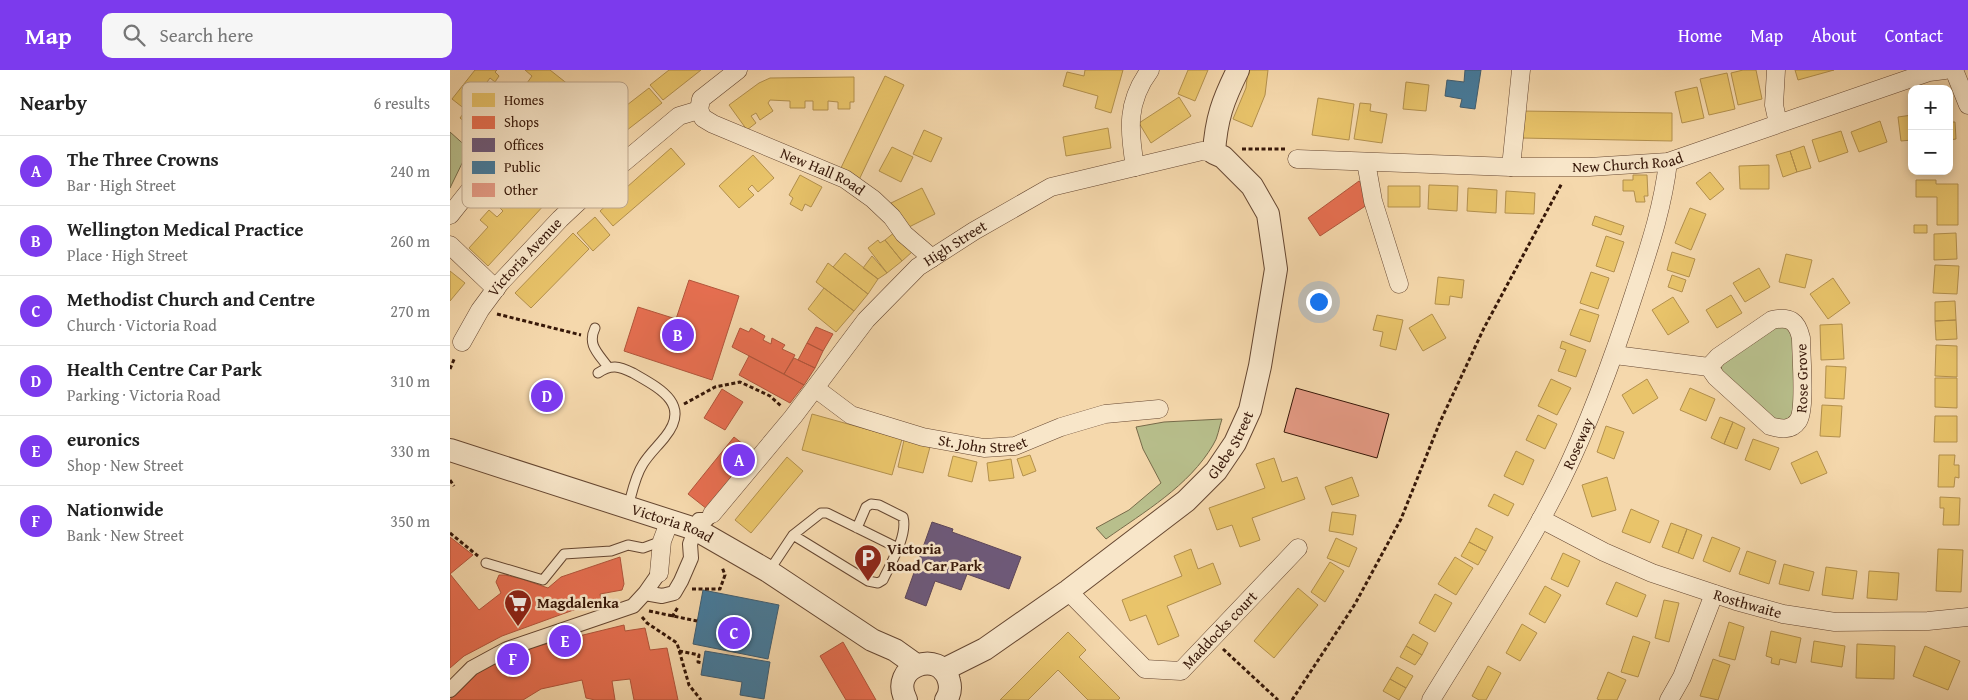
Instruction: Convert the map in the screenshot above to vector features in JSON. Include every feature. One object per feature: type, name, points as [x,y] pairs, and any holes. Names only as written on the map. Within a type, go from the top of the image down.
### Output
[{"type":"street","points":[[699,110],[701,99],[738,70]]},
{"type":"street","points":[[1136,167],[1130,136],[1131,116],[1142,81],[1150,70]]},
{"type":"street","points":[[1214,153],[1217,122],[1226,93],[1238,70]]},
{"type":"street","points":[[1511,167],[1521,70]]},
{"type":"street","points":[[1776,70],[1774,105],[1778,123]]},
{"type":"street","name":"New Church Road","points":[[1297,159],[1511,167],[1668,162],[1929,72],[1945,70]]},
{"type":"street","points":[[1954,70],[1968,105]]},
{"type":"street","name":"New Hall Road","points":[[699,110],[703,118],[712,124],[845,179],[873,198],[892,217],[904,234],[932,258]]},
{"type":"street","name":"Victoria Avenue","points":[[628,159],[679,116],[699,110]]},
{"type":"street","name":"High Street","points":[[712,514],[793,417],[866,320],[918,268],[974,231],[1051,187],[1202,151],[1214,153]]},
{"type":"street","name":"Glebe Street","points":[[946,684],[985,648],[1068,591],[1186,501],[1216,471],[1235,443],[1250,410],[1260,366],[1276,269],[1268,214],[1252,186],[1223,157],[1214,153]]},
{"type":"street","points":[[1366,162],[1373,201],[1399,284]]},
{"type":"street","name":"Roseway","points":[[1431,700],[1541,519],[1581,438],[1615,354],[1657,221],[1668,162]]},
{"type":"street","points":[[450,215],[462,200]]},
{"type":"street","name":"Victoria Avenue","points":[[462,342],[480,310],[496,289],[572,208]]},
{"type":"street","points":[[450,245],[496,289]]},
{"type":"street","name":"Rose Grove","points":[[1782,318],[1792,320],[1798,328],[1801,338],[1803,408],[1799,420],[1792,427],[1781,429],[1770,426],[1716,377],[1709,367],[1718,357],[1772,320],[1782,318]]},
{"type":"street","points":[[1615,354],[1709,367]]},
{"type":"street","name":"St. John Street","points":[[815,388],[851,415],[923,437],[984,448],[1015,446],[1061,427],[1105,414],[1159,409]]},
{"type":"street","name":"Victoria Road","points":[[450,450],[695,529],[768,571],[872,640],[895,650],[908,682],[930,663],[946,684]]},
{"type":"street","points":[[645,593],[662,596],[674,593],[691,558],[690,544],[699,520],[706,520],[712,514]]},
{"type":"street","name":"Rosthwaite","points":[[1541,519],[1604,552],[1652,573],[1714,594],[1783,614],[1835,622],[1928,621],[1968,617]]},
{"type":"street","points":[[450,690],[472,668],[507,649],[633,606],[659,573],[662,541],[670,520]]},
{"type":"street","name":"Maddocks court","points":[[1068,591],[1145,668],[1181,671],[1298,548]]},
{"type":"street","points":[[1669,700],[1682,678],[1714,594]]},
{"type":"lane","points":[[595,328],[590,338],[592,345],[608,367]]},
{"type":"lane","points":[[598,373],[608,367],[617,367],[630,372],[662,390],[670,398],[674,408],[674,422],[667,436],[638,473],[628,507]]},
{"type":"lane","points":[[793,535],[868,581],[878,583],[883,580],[898,548],[906,525],[904,517],[879,505],[871,504],[866,507],[857,528]]},
{"type":"lane","points":[[768,571],[793,535],[821,513],[827,513],[898,548]]},
{"type":"lane","points":[[486,563],[543,580],[564,554],[611,551],[628,545],[643,548],[662,541]]},
{"type":"path","points":[[1214,153],[1249,148],[1290,150],[1297,159]]},
{"type":"path","points":[[1292,700],[1354,604],[1400,520],[1440,422],[1484,328],[1553,202],[1569,166]]},
{"type":"path","points":[[480,310],[590,338]]},
{"type":"path","points":[[674,408],[694,400],[716,387],[740,382],[770,396],[793,417]]},
{"type":"path","points":[[450,480],[454,486]]},
{"type":"path","points":[[450,532],[486,563]]},
{"type":"path","points":[[690,589],[720,589],[725,575],[722,568],[715,562]]},
{"type":"path","points":[[672,617],[681,603]]},
{"type":"path","points":[[633,606],[672,617],[697,621]]},
{"type":"path","points":[[633,606],[647,623],[676,643],[689,685],[701,700]]},
{"type":"path","points":[[1212,639],[1278,700]]},
{"type":"path","points":[[679,651],[699,655],[698,662],[703,663]]},
{"type":"green space","points":[[450,132],[462,143],[462,163],[450,188]]},
{"type":"green space","points":[[1781,326],[1789,330],[1793,338],[1796,407],[1793,415],[1787,420],[1772,420],[1721,370],[1722,362],[1774,328]]},
{"type":"green space","points":[[1222,419],[1215,442],[1192,473],[1165,497],[1106,539],[1096,528],[1129,510],[1161,483],[1143,449],[1136,427],[1164,422]]},
{"type":"building: Homes","points":[[475,70],[497,70],[495,72],[499,76],[495,82],[490,78],[487,82],[465,82]]},
{"type":"building: Homes","points":[[525,70],[550,70],[565,82],[528,82],[532,76]]},
{"type":"building: Homes","points":[[669,70],[701,70],[663,100],[650,85]]},
{"type":"building: Homes","points":[[1085,70],[1123,70],[1111,113],[1095,108],[1098,96],[1063,86],[1067,72],[1084,76]]},
{"type":"building: Homes","points":[[1188,70],[1208,70],[1195,101],[1178,94]]},
{"type":"building: Homes","points":[[1248,70],[1268,70],[1265,95],[1252,127],[1233,119],[1246,88]]},
{"type":"building: Homes","points":[[1743,70],[1756,70],[1762,99],[1738,105],[1731,73]]},
{"type":"building: Homes","points":[[1795,70],[1834,70],[1798,80]]},
{"type":"building: Homes","points":[[1727,73],[1735,109],[1709,115],[1700,79]]},
{"type":"building: Homes","points":[[885,76],[904,85],[858,182],[839,172]]},
{"type":"building: Homes","points":[[854,77],[854,102],[850,102],[850,109],[838,109],[838,102],[828,101],[828,110],[813,110],[813,101],[805,101],[805,108],[790,108],[790,101],[770,100],[768,103],[773,111],[760,120],[756,113],[751,116],[756,123],[747,130],[729,105],[759,83],[770,78]]},
{"type":"building: Homes","points":[[1406,82],[1429,85],[1426,111],[1403,109]]},
{"type":"building: Homes","points":[[462,86],[462,107],[452,99]]},
{"type":"building: Homes","points":[[1697,87],[1704,118],[1682,123],[1675,92]]},
{"type":"building: Homes","points":[[649,88],[662,103],[628,129],[628,104]]},
{"type":"building: Homes","points":[[1179,97],[1191,116],[1151,143],[1139,123]]},
{"type":"building: Homes","points":[[1318,98],[1354,104],[1349,140],[1312,135]]},
{"type":"building: Homes","points":[[1360,103],[1371,104],[1370,111],[1387,114],[1382,143],[1354,139]]},
{"type":"building: Homes","points":[[1520,111],[1672,113],[1672,141],[1520,138]]},
{"type":"building: Homes","points":[[1908,116],[1908,140],[1901,141],[1898,117]]},
{"type":"building: Homes","points":[[1880,121],[1887,142],[1859,152],[1851,132]]},
{"type":"building: Homes","points":[[1953,122],[1955,122],[1956,139],[1953,139]]},
{"type":"building: Homes","points":[[1108,128],[1111,148],[1066,156],[1063,137]]},
{"type":"building: Homes","points":[[924,130],[942,138],[931,162],[913,154]]},
{"type":"building: Homes","points":[[1841,131],[1848,152],[1819,162],[1812,140]]},
{"type":"building: Homes","points":[[1804,146],[1811,168],[1797,172],[1790,151]]},
{"type":"building: Homes","points":[[892,147],[913,157],[901,182],[879,171]]},
{"type":"building: Homes","points":[[671,148],[685,164],[613,226],[600,211],[603,208],[628,208],[628,186]]},
{"type":"building: Homes","points":[[1790,151],[1797,172],[1783,177],[1776,155]]},
{"type":"building: Homes","points":[[753,155],[774,178],[758,192],[752,185],[748,189],[754,195],[739,208],[719,186]]},
{"type":"building: Homes","points":[[1769,165],[1769,189],[1740,189],[1739,166]]},
{"type":"building: Homes","points":[[1710,172],[1724,189],[1710,200],[1696,183]]},
{"type":"building: Homes","points":[[800,175],[822,187],[811,207],[805,204],[802,211],[790,204],[793,198],[789,195]]},
{"type":"building: Homes","points":[[1633,175],[1647,175],[1648,196],[1644,196],[1645,202],[1636,202],[1634,191],[1623,191],[1623,180],[1633,180]]},
{"type":"building: Homes","points":[[1916,180],[1936,180],[1936,184],[1958,184],[1958,225],[1937,225],[1937,197],[1916,197]]},
{"type":"building: Homes","points":[[1429,185],[1458,186],[1457,211],[1428,209]]},
{"type":"building: Homes","points":[[1388,186],[1420,186],[1420,207],[1388,207]]},
{"type":"building: Homes","points":[[922,188],[935,214],[905,229],[891,203]]},
{"type":"building: Homes","points":[[1468,188],[1497,190],[1496,213],[1467,211]]},
{"type":"building: Homes","points":[[1506,191],[1535,193],[1534,214],[1505,213]]},
{"type":"building: Homes","points":[[500,208],[541,208],[488,266],[469,248],[488,227],[480,220],[489,210],[497,217],[503,211]]},
{"type":"building: Homes","points":[[1690,208],[1706,214],[1691,250],[1675,243]]},
{"type":"building: Homes","points":[[1595,216],[1624,226],[1621,235],[1592,225]]},
{"type":"building: Homes","points":[[595,217],[610,235],[593,251],[577,233]]},
{"type":"building: Homes","points":[[1914,225],[1927,225],[1927,233],[1914,233]]},
{"type":"building: Homes","points":[[895,232],[912,252],[902,261],[885,240]]},
{"type":"building: Homes","points":[[573,233],[589,249],[531,308],[515,293]]},
{"type":"building: Homes","points":[[1956,233],[1957,259],[1934,260],[1934,234]]},
{"type":"building: Homes","points":[[1606,236],[1624,242],[1614,272],[1596,266]]},
{"type":"building: Homes","points":[[878,240],[880,243],[885,240],[902,261],[887,273],[868,248]]},
{"type":"building: Homes","points":[[1672,252],[1695,259],[1689,277],[1667,270]]},
{"type":"building: Homes","points":[[845,253],[878,279],[868,294],[833,267]]},
{"type":"building: Homes","points":[[1786,254],[1812,260],[1805,288],[1779,282]]},
{"type":"building: Homes","points":[[872,256],[887,273],[878,279],[863,268]]},
{"type":"building: Homes","points":[[828,263],[868,294],[854,311],[816,282]]},
{"type":"building: Homes","points":[[1935,265],[1959,266],[1957,294],[1933,293]]},
{"type":"building: Homes","points":[[1759,268],[1770,287],[1745,302],[1733,283]]},
{"type":"building: Homes","points":[[450,271],[465,283],[450,301]]},
{"type":"building: Homes","points":[[1591,272],[1609,278],[1598,309],[1580,303]]},
{"type":"building: Homes","points":[[1672,275],[1686,280],[1682,292],[1668,287]]},
{"type":"building: Homes","points":[[1438,277],[1464,280],[1462,298],[1450,296],[1449,305],[1435,304]]},
{"type":"building: Homes","points":[[1833,278],[1850,303],[1828,319],[1810,294]]},
{"type":"building: Homes","points":[[824,288],[854,311],[836,332],[808,309]]},
{"type":"building: Homes","points":[[1731,295],[1742,313],[1717,328],[1706,310]]},
{"type":"building: Homes","points":[[1673,297],[1689,322],[1668,335],[1652,310]]},
{"type":"building: Homes","points":[[1955,301],[1956,320],[1935,321],[1935,302]]},
{"type":"building: Homes","points":[[1580,309],[1599,315],[1590,342],[1570,335]]},
{"type":"building: Homes","points":[[1432,314],[1446,338],[1423,351],[1409,328]]},
{"type":"building: Homes","points":[[1377,315],[1403,320],[1396,350],[1380,346],[1383,332],[1373,330]]},
{"type":"building: Homes","points":[[1956,320],[1957,339],[1936,340],[1935,321]]},
{"type":"building: Homes","points":[[1842,324],[1844,359],[1821,360],[1820,325]]},
{"type":"building: Homes","points":[[1562,341],[1586,350],[1576,377],[1558,371],[1566,350],[1560,348]]},
{"type":"building: Homes","points":[[1936,345],[1957,346],[1957,377],[1935,376]]},
{"type":"building: Homes","points":[[1826,366],[1846,367],[1844,399],[1825,398]]},
{"type":"building: Homes","points":[[1935,378],[1957,378],[1957,408],[1935,407]]},
{"type":"building: Homes","points":[[1551,379],[1571,388],[1557,415],[1538,406]]},
{"type":"building: Homes","points":[[1647,379],[1658,398],[1633,414],[1622,395]]},
{"type":"building: Homes","points":[[1690,388],[1715,399],[1706,421],[1680,410]]},
{"type":"building: Homes","points":[[1822,405],[1842,406],[1840,437],[1820,436]]},
{"type":"building: Homes","points":[[812,414],[902,439],[892,475],[802,450]]},
{"type":"building: Homes","points":[[1538,415],[1557,424],[1545,449],[1526,440]]},
{"type":"building: Homes","points":[[1935,416],[1957,416],[1957,442],[1934,442]]},
{"type":"building: Homes","points":[[1720,417],[1733,422],[1724,444],[1711,438]]},
{"type":"building: Homes","points":[[1733,422],[1745,428],[1737,449],[1724,444]]},
{"type":"building: Homes","points":[[1606,426],[1624,432],[1614,459],[1597,452]]},
{"type":"building: Homes","points":[[1753,439],[1779,448],[1770,470],[1745,460]]},
{"type":"building: Homes","points":[[904,440],[930,447],[923,473],[898,467]]},
{"type":"building: Homes","points":[[1516,451],[1534,460],[1523,485],[1504,476]]},
{"type":"building: Homes","points":[[1817,451],[1827,473],[1801,484],[1791,463]]},
{"type":"building: Homes","points":[[1030,455],[1036,471],[1023,476],[1017,459]]},
{"type":"building: Homes","points":[[1939,455],[1955,455],[1954,465],[1959,465],[1959,478],[1955,477],[1954,487],[1938,487]]},
{"type":"building: Homes","points":[[953,456],[977,462],[972,482],[948,476]]},
{"type":"building: Homes","points":[[787,457],[803,471],[751,533],[735,520]]},
{"type":"building: Homes","points":[[1274,458],[1282,482],[1297,477],[1305,499],[1252,518],[1260,540],[1240,547],[1232,525],[1217,530],[1209,508],[1265,488],[1256,464]]},
{"type":"building: Homes","points":[[1011,459],[1014,478],[989,481],[987,463]]},
{"type":"building: Homes","points":[[1352,477],[1359,496],[1332,505],[1325,487]]},
{"type":"building: Homes","points":[[1607,477],[1616,510],[1592,517],[1582,485]]},
{"type":"building: Homes","points":[[1494,494],[1514,504],[1508,516],[1488,506]]},
{"type":"building: Homes","points":[[1940,497],[1960,498],[1959,525],[1943,525],[1944,508],[1940,508]]},
{"type":"building: Homes","points":[[1631,509],[1659,521],[1650,543],[1622,532]]},
{"type":"building: Homes","points":[[1332,512],[1356,515],[1353,535],[1329,531]]},
{"type":"building: Homes","points":[[1671,523],[1687,529],[1678,553],[1662,547]]},
{"type":"building: Homes","points":[[1476,528],[1493,537],[1486,551],[1469,542]]},
{"type":"building: Homes","points":[[1687,529],[1702,535],[1693,559],[1678,553]]},
{"type":"building: Homes","points":[[1712,537],[1740,548],[1730,572],[1703,561]]},
{"type":"building: Homes","points":[[1336,538],[1357,548],[1349,567],[1327,558]]},
{"type":"building: Homes","points":[[1469,542],[1486,551],[1478,565],[1461,556]]},
{"type":"building: Homes","points":[[1191,549],[1198,569],[1213,563],[1221,584],[1167,606],[1179,636],[1158,645],[1146,615],[1130,621],[1122,600],[1182,576],[1174,556]]},
{"type":"building: Homes","points":[[1938,549],[1963,550],[1961,592],[1936,591]]},
{"type":"building: Homes","points":[[1747,551],[1776,561],[1769,584],[1739,574]]},
{"type":"building: Homes","points":[[1563,553],[1580,561],[1568,587],[1551,579]]},
{"type":"building: Homes","points":[[1455,557],[1473,568],[1456,595],[1438,584]]},
{"type":"building: Homes","points":[[1330,562],[1344,571],[1325,602],[1311,592]]},
{"type":"building: Homes","points":[[1784,564],[1814,572],[1809,591],[1779,584]]},
{"type":"building: Homes","points":[[1826,567],[1857,571],[1853,599],[1822,595]]},
{"type":"building: Homes","points":[[1869,571],[1899,573],[1897,600],[1867,598]]},
{"type":"building: Homes","points":[[1616,582],[1646,595],[1637,617],[1606,604]]},
{"type":"building: Homes","points":[[1545,586],[1561,595],[1545,623],[1529,614]]},
{"type":"building: Homes","points":[[1298,588],[1318,605],[1274,658],[1254,641]]},
{"type":"building: Homes","points":[[1435,594],[1452,603],[1435,632],[1419,623]]},
{"type":"building: Homes","points":[[1664,600],[1679,603],[1669,642],[1655,638]]},
{"type":"building: Homes","points":[[1729,622],[1744,627],[1735,660],[1719,656]]},
{"type":"building: Homes","points":[[1522,624],[1537,633],[1520,661],[1506,653]]},
{"type":"building: Homes","points":[[1771,631],[1801,638],[1796,663],[1780,659],[1779,665],[1771,663],[1772,658],[1766,656]]},
{"type":"building: Homes","points":[[1068,632],[1086,650],[1079,657],[1120,698],[1118,700],[1088,700],[1058,670],[1028,700],[1000,700]]},
{"type":"building: Homes","points":[[1413,634],[1428,643],[1422,655],[1406,646]]},
{"type":"building: Homes","points":[[1633,636],[1650,642],[1638,677],[1621,672]]},
{"type":"building: Homes","points":[[1814,641],[1845,646],[1842,667],[1811,662]]},
{"type":"building: Homes","points":[[1857,644],[1895,646],[1894,679],[1856,678]]},
{"type":"building: Homes","points":[[1406,646],[1422,655],[1415,665],[1400,657]]},
{"type":"building: Homes","points":[[1925,646],[1960,661],[1948,690],[1913,676]]},
{"type":"building: Homes","points":[[1713,659],[1730,665],[1718,700],[1700,696]]},
{"type":"building: Homes","points":[[1488,666],[1501,673],[1486,700],[1479,700],[1472,696]]},
{"type":"building: Homes","points":[[1397,667],[1413,676],[1406,688],[1390,679]]},
{"type":"building: Homes","points":[[1608,672],[1626,680],[1617,700],[1597,699]]},
{"type":"building: Homes","points":[[1390,679],[1406,688],[1399,700],[1383,691]]},
{"type":"building: Shops","points":[[1359,181],[1373,201],[1320,236],[1308,218]]},
{"type":"building: Shops","points":[[689,280],[739,296],[712,380],[624,351],[638,307],[676,319]]},
{"type":"building: Shops","points":[[816,327],[833,334],[823,351],[807,343]]},
{"type":"building: Shops","points":[[740,328],[749,332],[751,328],[765,336],[763,340],[771,344],[772,338],[785,345],[782,349],[795,355],[784,374],[732,347]]},
{"type":"building: Shops","points":[[807,343],[823,351],[815,368],[798,360]]},
{"type":"building: Shops","points":[[749,356],[804,385],[790,403],[739,375]]},
{"type":"building: Shops","points":[[794,358],[815,368],[804,385],[784,374]]},
{"type":"building: Shops","points":[[722,389],[743,402],[725,430],[704,418]]},
{"type":"building: Shops","points":[[734,437],[753,452],[707,509],[688,494]]},
{"type":"building: Shops","points":[[450,537],[473,555],[450,574]]},
{"type":"building: Shops","points":[[620,557],[624,584],[622,590],[600,594],[601,600],[502,636],[464,656],[450,668],[450,574],[479,610],[501,593],[496,582],[499,575],[522,579],[548,588],[561,577]]},
{"type":"building: Shops","points":[[624,625],[625,631],[645,628],[650,650],[667,648],[678,700],[634,700],[630,679],[612,681],[615,700],[586,698],[582,680],[541,689],[523,700],[450,700],[460,686],[482,670],[507,657],[534,647]]},
{"type":"building: Shops","points":[[843,642],[876,700],[846,700],[820,656]]},
{"type":"building: Offices","points":[[932,522],[953,529],[952,532],[1021,557],[1009,589],[967,574],[961,590],[935,581],[926,606],[905,598]]},
{"type":"building: Public","points":[[1465,70],[1481,70],[1475,109],[1460,107],[1462,99],[1445,96],[1447,80],[1464,82]]},
{"type":"building: Public","points":[[703,590],[779,605],[768,659],[693,644]]},
{"type":"building: Public","points":[[705,651],[770,662],[764,699],[740,695],[742,682],[701,675]]},
{"type":"building: Other","points":[[1296,388],[1389,414],[1377,458],[1284,432]]},
{"type":"place","name":"Wellington Medical Practice","points":[[678,335]]},
{"type":"place","name":"Health Centre Car Park","points":[[547,396]]},
{"type":"place","name":"The Three Crowns","points":[[739,460]]},
{"type":"place","name":"Victoria Road Car Park","points":[[868,582]]},
{"type":"place","name":"Magdalenka","points":[[518,627]]},
{"type":"place","name":"Methodist Church and Centre","points":[[734,633]]},
{"type":"place","name":"euronics","points":[[565,641]]},
{"type":"place","name":"Nationwide","points":[[513,659]]}]
